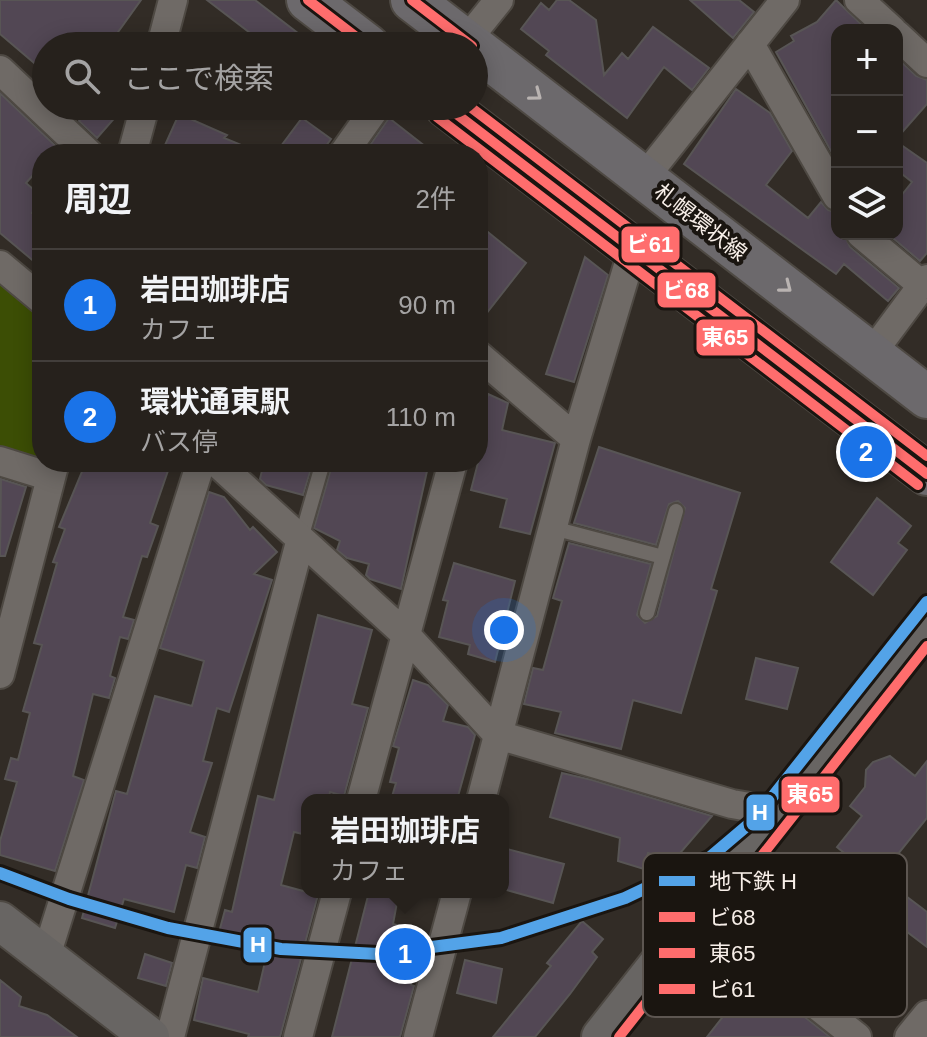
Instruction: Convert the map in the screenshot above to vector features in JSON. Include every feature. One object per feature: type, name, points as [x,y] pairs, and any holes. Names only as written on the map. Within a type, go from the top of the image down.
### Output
[{"type":"main road","points":[[308,0],[350,32]]},
{"type":"main road","name":"札幌環状線","points":[[412,0],[454,32]]},
{"type":"main road","name":"札幌環状線","points":[[488,58],[927,397]]},
{"type":"main road","points":[[464,120],[927,474]]},
{"type":"street","points":[[165,32],[173,0]]},
{"type":"street","points":[[479,32],[499,0]]},
{"type":"street","points":[[644,178],[785,0]]},
{"type":"street","points":[[859,0],[885,24]]},
{"type":"street","points":[[903,41],[927,63]]},
{"type":"street","points":[[750,44],[831,186]]},
{"type":"street","points":[[0,70],[32,100]]},
{"type":"street","points":[[53,120],[78,144]]},
{"type":"street","points":[[135,144],[141,120]]},
{"type":"street","points":[[350,144],[367,120]]},
{"type":"street","points":[[869,240],[924,282],[872,353]]},
{"type":"street","points":[[483,794],[576,439],[633,249]]},
{"type":"street","points":[[0,265],[32,292]]},
{"type":"street","points":[[488,369],[576,439]]},
{"type":"street","points":[[0,461],[32,466]]},
{"type":"street","points":[[0,674],[52,472]]},
{"type":"street","points":[[46,956],[198,472]]},
{"type":"street","points":[[226,472],[300,542],[405,634],[498,735],[732,804],[778,812]]},
{"type":"street","points":[[363,794],[450,472]]},
{"type":"street","points":[[170,1037],[300,542]]},
{"type":"street","points":[[747,853],[927,623]]},
{"type":"street","points":[[298,1037],[335,898]]},
{"type":"street","points":[[418,1037],[455,898]]},
{"type":"street","points":[[0,921],[150,1037]]},
{"type":"street","points":[[601,1037],[643,985]]},
{"type":"street","points":[[909,1037],[927,1015]]},
{"type":"street","points":[[832,1017],[857,1037]]},
{"type":"lane","points":[[300,542],[320,472]]},
{"type":"lane","points":[[647,613],[676,511]]},
{"type":"lane","points":[[553,528],[663,557]]},
{"type":"green space","points":[[0,282],[32,308],[32,457],[0,449]]},
{"type":"building","points":[[0,0],[141,0],[118,32],[32,32],[32,61],[0,34]]},
{"type":"building","points":[[207,0],[255,0],[296,32],[249,32]]},
{"type":"building","points":[[557,0],[569,0],[596,20],[604,75],[622,53],[628,59],[653,27],[709,68],[692,90],[664,67],[627,118],[546,55],[549,51],[521,29],[541,3],[549,10]]},
{"type":"building","points":[[690,0],[739,0],[754,12],[733,38]]},
{"type":"building","points":[[836,0],[861,24],[831,24],[831,151],[776,52],[794,41],[791,36],[817,22]]},
{"type":"building","points":[[903,64],[916,76],[927,80],[927,104],[903,131]]},
{"type":"building","points":[[736,89],[770,113],[792,151],[766,185],[808,218],[821,202],[831,211],[831,240],[847,240],[850,247],[899,288],[888,301],[844,264],[836,274],[684,164]]},
{"type":"building","points":[[0,93],[54,144],[32,144],[32,176],[26,183],[32,188],[32,260],[0,233]]},
{"type":"building","points":[[80,120],[113,120],[97,138]]},
{"type":"building","points":[[176,120],[193,120],[227,135],[224,138],[239,144],[166,144]]},
{"type":"building","points":[[300,120],[331,139],[327,144],[282,144]]},
{"type":"building","points":[[388,120],[392,120],[422,144],[371,144]]},
{"type":"building","points":[[903,146],[927,163],[927,253],[920,261],[895,240],[903,240],[903,193],[912,182],[903,175]]},
{"type":"building","points":[[488,232],[526,263],[488,311]]},
{"type":"building","points":[[585,257],[608,275],[574,382],[546,374]]},
{"type":"building","points":[[488,394],[508,403],[502,430],[555,443],[530,534],[500,527],[507,499],[471,490],[476,472],[488,472]]},
{"type":"building","points":[[599,447],[740,493],[711,589],[717,591],[681,713],[633,700],[621,749],[555,733],[561,712],[524,704],[533,668],[543,670],[562,601],[553,598],[569,543],[651,564],[637,615],[645,623],[657,616],[685,508],[678,501],[669,504],[656,545],[574,523]]},
{"type":"building","points":[[82,472],[168,472],[150,523],[158,526],[147,557],[142,556],[123,617],[134,620],[128,639],[120,637],[110,676],[115,678],[109,698],[93,694],[73,776],[84,780],[55,871],[0,855],[0,841],[17,782],[5,779],[11,758],[18,760],[30,713],[23,711],[42,645],[34,643],[57,563],[53,562],[65,529],[59,527]]},
{"type":"building","points":[[262,472],[310,472],[303,495],[266,485],[260,479]]},
{"type":"building","points":[[330,472],[427,472],[401,589],[370,579],[366,575],[369,564],[347,558],[337,550],[340,541],[314,528]]},
{"type":"building","points":[[1,479],[26,487],[5,556],[0,556]]},
{"type":"building","points":[[209,492],[224,497],[250,530],[253,527],[277,552],[254,574],[272,580],[229,712],[217,708],[203,761],[212,763],[190,832],[205,837],[197,868],[186,865],[174,912],[124,899],[115,928],[82,918],[116,791],[127,794],[155,696],[192,706],[204,661],[160,648]]},
{"type":"building","points":[[877,498],[911,526],[898,543],[907,550],[873,595],[831,562]]},
{"type":"building","points":[[454,563],[515,581],[495,662],[468,654],[470,645],[439,637],[448,601],[443,600]]},
{"type":"building","points":[[318,615],[372,630],[352,704],[368,708],[345,794],[301,794],[301,834],[294,832],[281,885],[301,890],[301,898],[317,898],[280,1037],[248,1037],[249,1034],[194,1020],[203,978],[258,992],[268,949],[218,936],[225,910],[232,912],[258,796],[274,800]]},
{"type":"building","points":[[756,658],[798,668],[787,709],[746,699]]},
{"type":"building","points":[[413,680],[428,685],[448,705],[443,721],[468,727],[475,735],[459,794],[393,794],[396,783],[390,782],[399,748],[393,746]]},
{"type":"building","points":[[890,756],[915,776],[927,761],[927,818],[899,853],[844,853],[837,847],[862,816],[850,806],[865,787],[866,770],[873,762]]},
{"type":"building","points":[[562,773],[712,816],[680,853],[643,853],[643,869],[618,861],[620,838],[550,817]]},
{"type":"building","points":[[509,850],[564,864],[553,903],[509,891]]},
{"type":"building","points":[[907,897],[927,912],[927,947],[907,932]]},
{"type":"building","points":[[367,898],[398,898],[393,924],[424,932],[400,1037],[332,1037]]},
{"type":"building","points":[[582,921],[603,939],[592,952],[597,957],[570,994],[535,1037],[493,1037],[551,966],[547,963]]},
{"type":"building","points":[[145,954],[172,963],[166,986],[138,978]]},
{"type":"building","points":[[465,960],[502,969],[496,1003],[457,993]]},
{"type":"building","points":[[0,980],[21,997],[19,1006],[47,1015],[77,1037],[0,1037]]},
{"type":"building","points":[[723,1017],[805,1017],[830,1037],[707,1037]]},
{"type":"metro line","name":"H","points":[[715,853],[755,819],[927,602]]},
{"type":"metro line","name":"H","points":[[0,873],[69,899],[168,928],[281,949],[378,954],[501,938],[643,889]]},
{"type":"transit line","name":"ビ68","points":[[308,0],[350,32]]},
{"type":"transit line","name":"ビ68","points":[[412,0],[454,32]]},
{"type":"transit line","name":"東65","points":[[441,120],[472,144]]},
{"type":"transit line","name":"ビ68","points":[[464,120],[927,474]]},
{"type":"transit line","name":"ビ61","points":[[487,120],[927,456]]},
{"type":"transit line","name":"東65","points":[[488,156],[918,485]]},
{"type":"transit line","name":"東65","points":[[764,853],[927,646]]},
{"type":"transit line","name":"東65","points":[[619,1037],[643,1007]]},
{"type":"place","name":"環状通東駅","points":[[866,452]]},
{"type":"place","name":"岩田珈琲店","points":[[405,954]]}]
